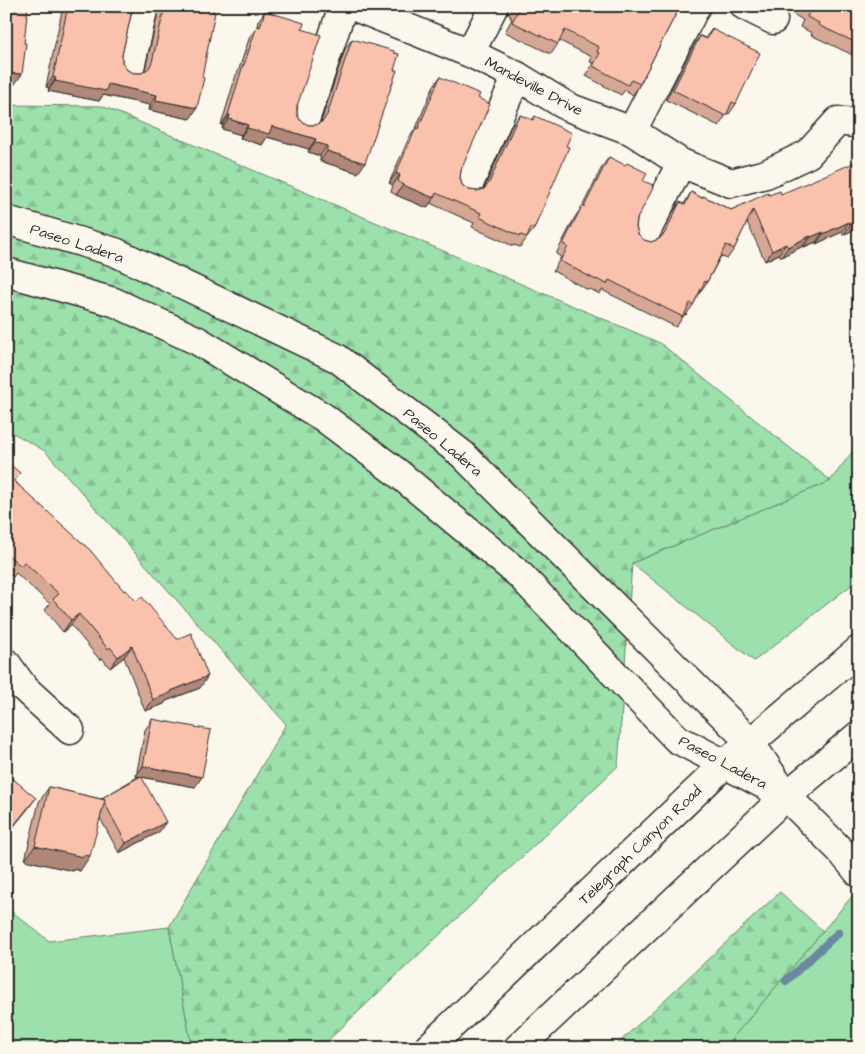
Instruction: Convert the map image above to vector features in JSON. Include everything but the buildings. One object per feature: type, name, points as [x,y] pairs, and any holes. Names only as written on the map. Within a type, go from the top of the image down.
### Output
[{"type":"main road","points":[[130,68],[144,6]]},
{"type":"main road","points":[[305,120],[343,6]]},
{"type":"main road","name":"Mandeville Drive","points":[[353,6],[470,53],[517,76],[568,107],[632,131],[681,163],[731,183],[766,174],[808,154],[849,122]]},
{"type":"main road","points":[[470,53],[494,6]]},
{"type":"main road","points":[[632,131],[696,6]]},
{"type":"main road","points":[[745,6],[773,20]]},
{"type":"main road","points":[[468,186],[517,76]]},
{"type":"main road","points":[[644,236],[681,163]]},
{"type":"main road","name":"Paseo Ladera","points":[[6,220],[115,252],[337,358],[462,454],[750,742],[786,796],[840,850],[859,873]]},
{"type":"main road","name":"Paseo Ladera","points":[[6,272],[114,302],[198,342],[323,417],[399,474],[519,574],[677,740],[786,796]]},
{"type":"main road","name":"Telegraph Canyon Road","points":[[428,1048],[726,764],[859,650]]},
{"type":"main road","points":[[6,663],[24,688],[70,730]]},
{"type":"main road","points":[[518,1048],[786,796],[859,735]]},
{"type":"green space","points":[[6,105],[102,106],[660,343],[831,481],[632,563],[618,766],[320,1048],[192,1048],[169,927],[286,724],[45,451],[6,429]]},
{"type":"green space","points":[[859,443],[859,579],[754,661],[632,563],[830,481]]},
{"type":"green space","points":[[859,888],[859,1048],[724,1048]]},
{"type":"green space","points":[[780,892],[823,931],[724,1048],[613,1048]]},
{"type":"green space","points":[[6,907],[49,941],[169,927],[192,1048],[6,1048]]},
{"type":"waterway","points":[[786,981],[839,932]]}]
